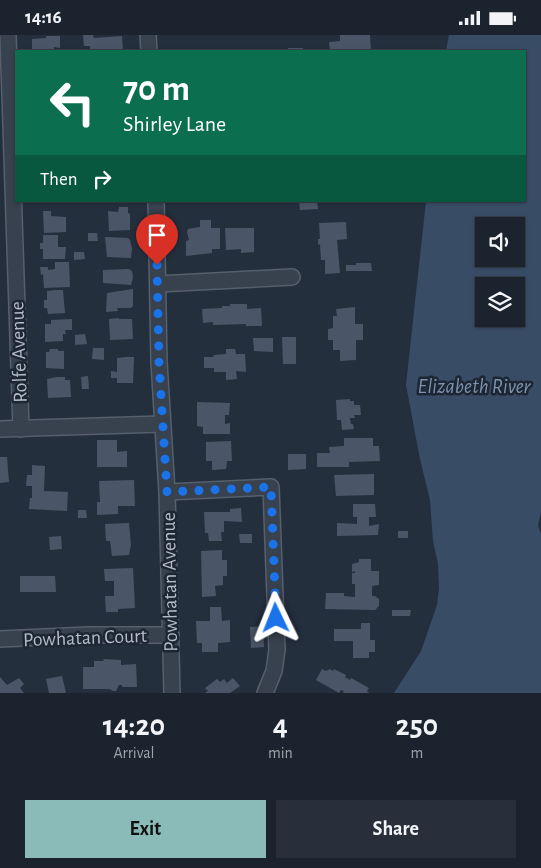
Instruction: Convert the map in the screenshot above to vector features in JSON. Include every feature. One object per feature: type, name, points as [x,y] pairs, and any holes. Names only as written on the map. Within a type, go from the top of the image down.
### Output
[{"type":"street","name":"Rolfe Avenue","points":[[8,35],[21,429]]},
{"type":"street","points":[[148,35],[149,50]]},
{"type":"street","name":"Powhatan Avenue","points":[[156,202],[162,425],[167,492],[172,693]]},
{"type":"street","points":[[158,284],[292,277]]},
{"type":"street","points":[[0,429],[162,425]]},
{"type":"street","points":[[167,492],[271,487],[277,650],[274,671],[265,693]]},
{"type":"street","name":"Powhatan Court","points":[[0,639],[89,635],[171,635]]},
{"type":"water","name":"Elizabeth River","points":[[449,35],[541,35],[541,512],[538,525],[541,534],[541,693],[394,693],[421,651],[437,605],[439,589],[438,564],[433,541],[430,500],[406,385],[426,202],[526,202],[526,50],[446,50]]},
{"type":"building","points":[[83,35],[93,35],[94,38],[122,36],[123,50],[90,50],[90,46],[84,46]]},
{"type":"building","points":[[340,35],[370,35],[371,50],[330,50],[329,42],[340,41]]},
{"type":"building","points":[[46,36],[60,36],[60,48],[54,47],[54,50],[32,49],[32,39],[46,38]]},
{"type":"building","points":[[288,48],[303,48],[303,50],[288,50]]},
{"type":"building","points":[[299,202],[317,202],[318,209],[300,210]]},
{"type":"building","points":[[119,207],[128,207],[130,230],[109,231],[108,211],[118,212]]},
{"type":"building","points":[[43,211],[51,211],[51,216],[66,217],[66,232],[44,233]]},
{"type":"building","points":[[200,220],[211,220],[211,228],[220,228],[220,249],[212,249],[212,253],[186,256],[186,241],[189,240],[188,229],[200,227]]},
{"type":"building","points":[[346,222],[347,239],[337,240],[340,273],[325,274],[325,260],[321,260],[320,244],[318,245],[318,239],[320,239],[319,223]]},
{"type":"building","points":[[225,228],[254,228],[254,252],[241,253],[241,249],[226,250]]},
{"type":"building","points":[[88,233],[97,233],[98,241],[88,241]]},
{"type":"building","points":[[43,235],[58,235],[58,247],[66,247],[65,259],[43,259],[43,249],[40,249],[40,243],[43,243]]},
{"type":"building","points":[[105,237],[128,238],[132,249],[131,258],[107,257]]},
{"type":"building","points":[[74,252],[84,252],[85,259],[74,260]]},
{"type":"building","points":[[55,262],[69,262],[70,287],[44,288],[43,274],[41,275],[40,267],[48,267],[48,270],[55,269]]},
{"type":"building","points":[[356,263],[371,263],[372,271],[346,271],[346,265],[356,265]]},
{"type":"building","points":[[129,269],[132,271],[133,277],[131,285],[103,283],[103,270]]},
{"type":"building","points":[[133,289],[133,306],[131,308],[117,308],[118,311],[106,312],[107,293]]},
{"type":"building","points":[[63,290],[65,313],[48,314],[47,308],[44,308],[44,300],[47,300],[47,291]]},
{"type":"building","points":[[230,304],[247,304],[247,309],[261,308],[262,326],[246,326],[246,324],[213,325],[213,322],[203,323],[202,309],[222,308],[222,306],[230,306]]},
{"type":"building","points":[[355,307],[355,324],[363,324],[363,340],[356,340],[356,360],[340,361],[340,350],[333,350],[333,340],[328,340],[328,329],[333,328],[333,316],[337,316],[336,309]]},
{"type":"building","points":[[72,319],[72,330],[65,330],[66,334],[63,334],[63,341],[45,342],[45,324],[51,324],[51,320]]},
{"type":"building","points":[[109,319],[132,319],[133,339],[110,340]]},
{"type":"building","points":[[85,334],[87,344],[75,345],[75,335]]},
{"type":"building","points":[[282,337],[296,337],[296,364],[283,364]]},
{"type":"building","points":[[253,338],[273,338],[273,352],[254,351]]},
{"type":"building","points":[[93,348],[104,348],[104,360],[92,359]]},
{"type":"building","points":[[50,349],[64,351],[64,369],[46,368],[46,352],[49,352]]},
{"type":"building","points":[[226,349],[235,349],[236,354],[245,354],[246,372],[236,371],[237,379],[226,380],[226,372],[214,372],[214,368],[204,368],[204,357],[226,354]]},
{"type":"building","points":[[134,357],[133,383],[117,383],[117,378],[111,378],[111,371],[117,372],[117,358]]},
{"type":"building","points":[[88,376],[89,389],[82,389],[81,377]]},
{"type":"building","points":[[65,377],[65,380],[70,380],[71,397],[48,398],[47,379]]},
{"type":"building","points":[[350,399],[350,401],[354,401],[354,405],[360,405],[361,415],[354,415],[355,418],[350,418],[354,429],[342,430],[341,420],[337,420],[336,400]]},
{"type":"building","points":[[197,402],[230,403],[229,415],[225,415],[225,424],[230,423],[230,434],[203,434],[203,427],[197,426]]},
{"type":"building","points":[[344,438],[373,438],[373,446],[379,446],[380,461],[349,462],[349,467],[317,467],[317,453],[330,453],[329,447],[344,446]]},
{"type":"building","points":[[97,440],[117,440],[117,452],[127,451],[127,467],[97,467]]},
{"type":"building","points":[[231,441],[232,461],[227,461],[226,469],[212,470],[212,461],[206,461],[206,442]]},
{"type":"building","points":[[288,454],[306,454],[306,469],[288,470]]},
{"type":"building","points":[[0,457],[7,457],[9,482],[0,483]]},
{"type":"building","points":[[32,465],[45,466],[44,491],[68,492],[67,511],[29,509],[30,498],[32,498],[32,486],[26,486],[27,475],[32,475]]},
{"type":"building","points":[[374,474],[374,495],[336,496],[334,475]]},
{"type":"building","points":[[134,480],[135,506],[118,506],[118,514],[97,515],[97,502],[100,502],[99,481]]},
{"type":"building","points":[[353,504],[375,504],[376,517],[369,517],[369,526],[379,524],[378,535],[337,536],[337,523],[357,524],[357,517],[353,517]]},
{"type":"building","points":[[241,508],[242,522],[224,521],[224,532],[221,532],[222,541],[209,541],[208,533],[205,533],[204,512],[230,512],[230,509]]},
{"type":"building","points":[[78,510],[86,510],[87,518],[78,518]]},
{"type":"building","points":[[129,523],[131,545],[129,555],[112,556],[110,541],[106,541],[105,524]]},
{"type":"building","points":[[398,531],[408,531],[408,538],[398,538]]},
{"type":"building","points":[[239,534],[252,534],[252,543],[240,543]]},
{"type":"building","points":[[61,536],[62,549],[50,550],[49,537]]},
{"type":"building","points":[[222,550],[222,560],[227,560],[227,576],[223,576],[223,585],[215,586],[216,596],[202,597],[201,551]]},
{"type":"building","points":[[359,559],[371,559],[371,571],[379,571],[379,585],[372,586],[372,596],[379,599],[379,606],[375,610],[325,609],[326,593],[344,593],[344,596],[355,597],[355,584],[352,584],[352,573],[355,573],[355,571],[352,572],[352,564],[359,562]]},
{"type":"building","points":[[133,568],[135,608],[118,609],[118,612],[106,612],[105,596],[114,596],[114,581],[105,581],[104,569]]},
{"type":"building","points":[[20,576],[55,576],[56,592],[20,592]]},
{"type":"building","points":[[210,607],[221,607],[222,621],[230,620],[230,642],[218,643],[218,652],[202,652],[202,643],[197,643],[196,621],[210,621]]},
{"type":"building","points":[[392,610],[411,610],[410,616],[392,616]]},
{"type":"building","points":[[361,623],[370,623],[370,640],[375,640],[375,652],[369,652],[369,658],[353,658],[353,641],[334,641],[334,629],[361,629]]},
{"type":"building","points":[[263,626],[264,647],[251,648],[250,627]]},
{"type":"building","points":[[103,659],[121,660],[121,665],[136,664],[137,687],[122,687],[122,685],[119,685],[116,691],[110,689],[83,689],[83,667],[94,667],[94,661],[104,661]]},
{"type":"building","points":[[322,669],[333,671],[334,669],[346,675],[345,677],[350,680],[351,678],[369,688],[367,691],[369,693],[343,693],[344,691],[341,690],[339,693],[316,680]]},
{"type":"building","points":[[62,676],[66,693],[49,693],[46,679]]},
{"type":"building","points":[[0,677],[7,685],[19,678],[24,684],[20,688],[24,693],[0,693]]},
{"type":"building","points":[[233,678],[240,686],[230,693],[205,693],[208,691],[205,688],[217,679],[220,682],[224,679],[227,683]]},
{"type":"route","points":[[157,265],[159,362],[167,492],[271,487],[276,618]]}]
